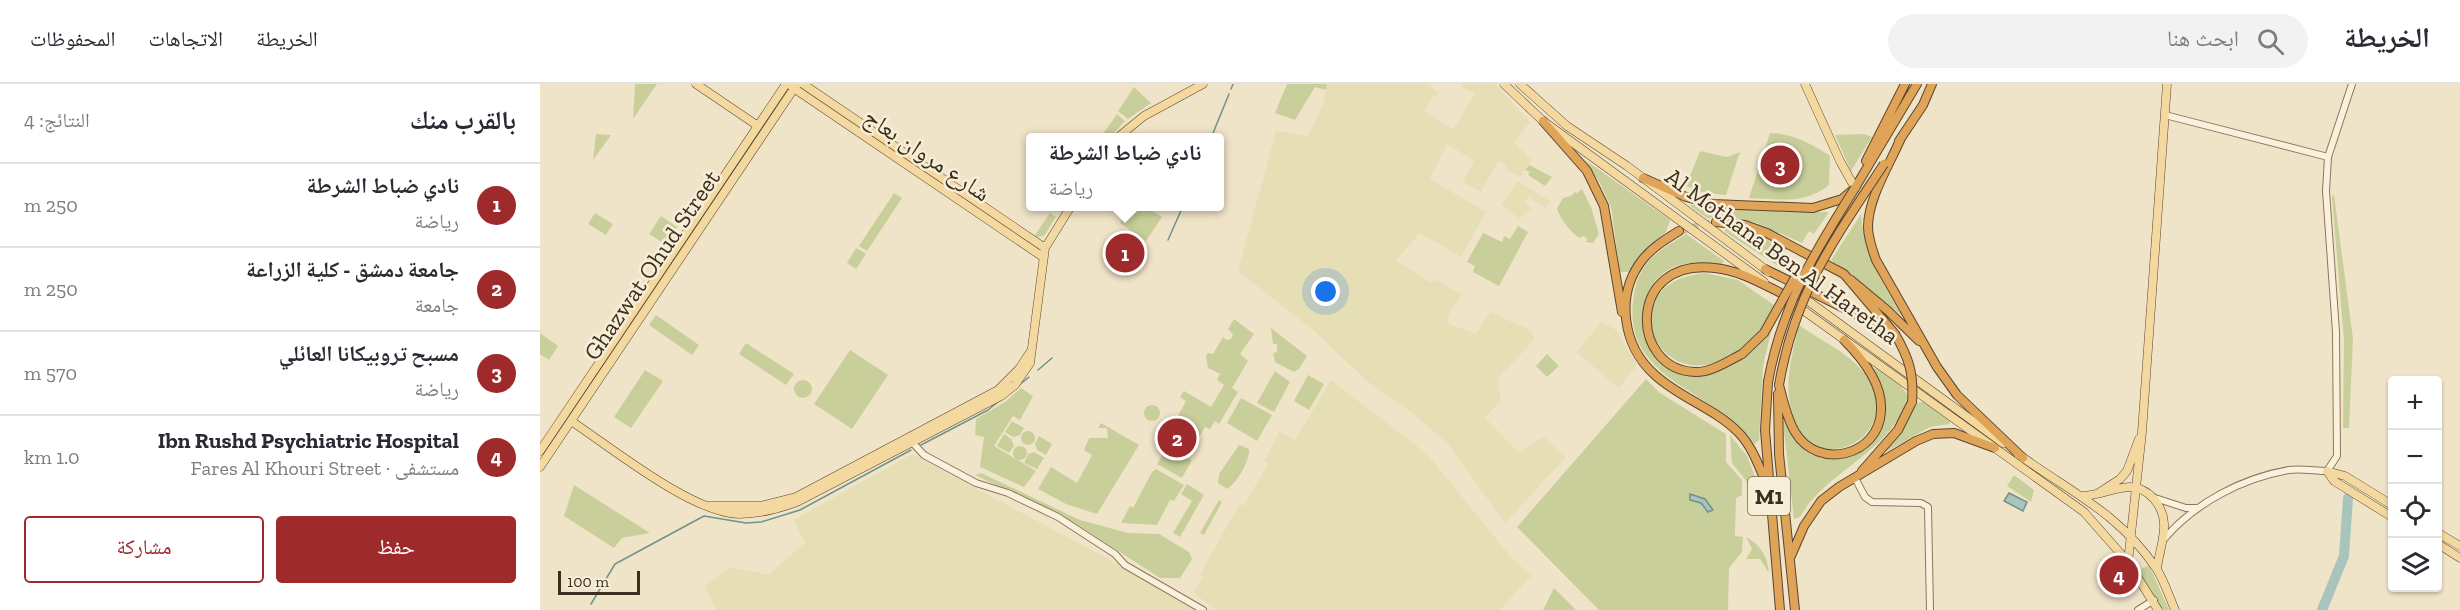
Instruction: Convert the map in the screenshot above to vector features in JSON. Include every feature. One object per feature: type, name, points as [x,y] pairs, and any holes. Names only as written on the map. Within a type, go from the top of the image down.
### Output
[{"type":"highway","points":[[1643,178],[1686,197],[1713,204],[1813,208],[1842,199],[1857,184],[1905,84]]},
{"type":"highway","points":[[1779,292],[1742,275],[1714,268],[1679,270],[1669,275],[1652,295],[1646,321],[1648,335],[1654,347],[1672,364],[1695,372],[1721,365],[1742,354],[1764,333],[1800,268],[1826,235],[1917,84]]},
{"type":"highway","points":[[1844,340],[1865,363],[1875,383],[1881,403],[1878,428],[1856,451],[1838,456],[1820,454],[1810,448],[1794,431],[1779,385],[1789,334],[1811,278],[1923,105],[1932,84]]},
{"type":"highway","points":[[1544,121],[1587,171],[1605,206],[1625,328],[1631,343],[1655,376],[1726,421],[1740,433],[1752,449],[1768,488]]},
{"type":"highway","points":[[1901,138],[1873,203],[1868,226],[1876,260],[1923,346],[1957,395],[2023,458]]},
{"type":"highway","points":[[1716,222],[1745,225],[1767,232],[1844,274],[1887,310],[1923,346]]},
{"type":"highway","points":[[1625,328],[1626,304],[1633,275],[1643,260],[1660,243],[1679,231]]},
{"type":"highway","name":"M1","points":[[1780,610],[1768,488],[1765,430],[1768,382],[1775,346],[1787,307],[1826,235]]},
{"type":"highway","points":[[1765,269],[1895,334]]},
{"type":"highway","points":[[1844,274],[1895,334],[1912,368],[1912,402],[1898,430],[1855,478]]},
{"type":"highway","name":"M1","points":[[1779,385],[1779,454],[1795,610]]},
{"type":"highway","points":[[1791,556],[1804,526],[1821,501],[1916,441],[1933,434],[1963,434],[1995,448]]},
{"type":"main road","points":[[696,84],[758,126]]},
{"type":"main road","name":"شارع مروان بعاج","points":[[803,84],[1045,248]]},
{"type":"main road","points":[[1124,133],[1144,116],[1203,84]]},
{"type":"main road","points":[[1504,84],[1544,121],[1614,173],[2084,512],[2128,562],[2154,600],[2158,610]]},
{"type":"main road","name":"Al Mothana Ben Al Haretha","points":[[1520,84],[1567,126],[1643,178],[2023,458],[2103,510],[2132,539],[2157,569],[2175,610]]},
{"type":"main road","points":[[1805,84],[1840,161],[1857,184]]},
{"type":"main road","points":[[2128,562],[2142,432],[2167,84]]},
{"type":"main road","name":"Ghazwat Ohud Street","points":[[540,451],[758,126],[791,85]]},
{"type":"main road","name":"Ghazwat Ohud Street","points":[[540,467],[791,85]]},
{"type":"main road","name":"شارع مروان بعاج","points":[[791,85],[1043,257]]},
{"type":"main road","points":[[571,421],[692,501],[707,506],[760,506],[796,497],[911,441],[998,390],[1019,369],[1034,347],[1045,248],[1068,211]]},
{"type":"main road","points":[[2096,495],[2120,479],[2127,471],[2142,432]]},
{"type":"main road","points":[[2327,471],[2345,476],[2388,503]]},
{"type":"main road","points":[[2327,471],[2334,481],[2388,515]]},
{"type":"main road","points":[[2083,496],[2137,488],[2152,497],[2162,511],[2165,523],[2157,569]]},
{"type":"main road","points":[[2442,535],[2460,546]]},
{"type":"main road","points":[[2442,547],[2460,558]]},
{"type":"street","points":[[2164,539],[2178,523],[2197,508],[2242,483],[2291,470],[2327,471],[2337,456],[2336,332],[2326,191],[2328,157],[2352,84]]},
{"type":"street","points":[[2165,115],[2328,157]]},
{"type":"street","points":[[911,441],[924,455],[976,483],[1008,493],[1058,517],[1114,554],[1125,565],[1176,592],[1203,610]]},
{"type":"street","points":[[1855,478],[1865,497],[1872,502],[1921,503],[1928,507],[1930,610]]},
{"type":"street","points":[[2152,497],[2180,506],[2197,508]]},
{"type":"street","points":[[2138,610],[2154,600]]},
{"type":"shaded area","points":[[1327,84],[1428,84],[1440,94],[1433,97],[1424,110],[1453,130],[1475,93],[1462,87],[1463,84],[1495,84],[1530,122],[1514,142],[1532,160],[1520,177],[1505,170],[1506,165],[1498,161],[1481,192],[1463,182],[1474,161],[1447,144],[1430,179],[1486,212],[1461,257],[1420,233],[1396,260],[1430,282],[1437,280],[1462,295],[1450,312],[1447,323],[1476,334],[1490,312],[1530,330],[1535,339],[1497,379],[1501,400],[1485,418],[1518,452],[1544,437],[1566,457],[1505,523],[1448,444],[1411,412],[1367,381],[1313,330],[1238,271],[1276,131],[1308,136],[1324,102]]},
{"type":"shaded area","points":[[1518,181],[1550,201],[1546,208],[1528,197],[1525,202],[1532,208],[1519,219],[1502,204]]},
{"type":"shaded area","points":[[1602,322],[1616,330],[1637,365],[1619,388],[1576,352]]},
{"type":"shaded area","points":[[1331,380],[1427,454],[1510,556],[1531,576],[1500,610],[1216,610],[1193,592],[1203,577],[1200,574],[1239,505],[1244,505],[1268,464],[1264,461],[1279,432],[1295,440]]},
{"type":"shaded area","points":[[912,454],[1181,598],[1196,610],[716,610],[705,586],[731,567],[768,575],[805,543],[794,520]]},
{"type":"green space","points":[[635,84],[657,84],[633,119]]},
{"type":"green space","points":[[1287,84],[1327,84],[1326,90],[1315,87],[1295,120],[1275,113]]},
{"type":"green space","points":[[1134,87],[1151,103],[1128,119],[1118,111]]},
{"type":"green space","points":[[1117,114],[1125,121],[1114,133],[1104,133]]},
{"type":"green space","points":[[1770,133],[1802,140],[1830,156],[1829,185],[1810,196],[1801,198],[1781,200],[1749,198]]},
{"type":"green space","points":[[596,134],[611,135],[593,160]]},
{"type":"green space","points":[[1864,134],[1872,137],[1851,171],[1835,135]]},
{"type":"green space","points":[[1700,151],[1727,157],[1740,152],[1726,195],[1705,193],[1686,186]]},
{"type":"green space","points":[[1584,159],[1670,220],[1666,232],[1639,256],[1630,272],[1620,272],[1611,207],[1600,183]]},
{"type":"green space","points":[[1529,165],[1552,177],[1545,186],[1528,175],[1530,172],[1525,170]]},
{"type":"green space","points":[[1582,189],[1591,207],[1599,234],[1593,243],[1586,242],[1587,238],[1583,236],[1580,238],[1573,233],[1563,221],[1557,208],[1563,198]]},
{"type":"green space","points":[[894,193],[902,198],[867,251],[859,246]]},
{"type":"green space","points":[[2334,194],[2353,339],[2349,428],[2343,428],[2344,340],[2332,197]]},
{"type":"green space","points":[[1694,204],[1760,211],[1829,212],[1814,234],[1809,231],[1802,243],[1757,223],[1731,217],[1707,218],[1690,206]]},
{"type":"green space","points":[[1128,211],[1152,211],[1162,217],[1146,241],[1120,223]]},
{"type":"green space","points":[[595,213],[613,224],[606,235],[588,224]]},
{"type":"green space","points":[[1050,213],[1056,217],[1044,236],[1033,238]]},
{"type":"green space","points":[[1861,214],[1870,255],[1881,280],[1902,316],[1831,260]]},
{"type":"green space","points":[[661,216],[677,227],[665,244],[649,234]]},
{"type":"green space","points":[[1518,226],[1528,232],[1499,286],[1473,272],[1475,266],[1467,262],[1483,233],[1502,242],[1504,236],[1510,239]]},
{"type":"green space","points":[[1726,227],[1761,236],[1787,249],[1779,256],[1778,266],[1725,232]]},
{"type":"green space","points":[[1686,234],[1724,261],[1721,266],[1687,263],[1663,273],[1649,292],[1644,314],[1647,338],[1659,359],[1679,372],[1706,375],[1716,373],[1733,364],[1771,332],[1763,366],[1759,440],[1754,444],[1719,410],[1658,368],[1643,351],[1634,329],[1633,302],[1638,278],[1656,254]]},
{"type":"green space","points":[[856,248],[866,254],[856,269],[847,263]]},
{"type":"green space","points":[[1705,273],[1738,280],[1774,305],[1755,337],[1726,358],[1701,365],[1679,362],[1663,350],[1653,333],[1651,314],[1658,295],[1676,281]]},
{"type":"green space","points":[[656,315],[699,345],[692,355],[649,325]]},
{"type":"green space","points":[[1234,319],[1254,334],[1240,354],[1248,361],[1232,388],[1238,392],[1219,424],[1215,421],[1210,429],[1205,427],[1187,458],[1192,460],[1182,478],[1157,464],[1164,452],[1160,449],[1186,401],[1180,397],[1184,391],[1211,407],[1224,385],[1217,380],[1220,374],[1208,368],[1206,356],[1208,353],[1213,354],[1223,337],[1226,340],[1231,339],[1233,334],[1228,329]]},
{"type":"green space","points":[[1799,325],[1856,363],[1875,394],[1876,416],[1866,433],[1851,445],[1832,449],[1813,444],[1798,427],[1788,388]]},
{"type":"green space","points":[[1271,328],[1307,356],[1299,369],[1294,372],[1275,362],[1273,353],[1277,352],[1277,344],[1273,344]]},
{"type":"green space","points":[[540,333],[558,346],[549,360],[540,354]]},
{"type":"green space","points":[[746,343],[794,374],[786,385],[739,354]]},
{"type":"green space","points":[[850,350],[888,375],[852,429],[814,404]]},
{"type":"green space","points":[[1547,354],[1559,366],[1547,377],[1536,366]]},
{"type":"green space","points":[[1876,368],[1898,383],[1908,395],[1900,415],[1875,446],[1826,486],[1800,517],[1794,519],[1783,422],[1788,421],[1800,445],[1818,457],[1838,459],[1857,453],[1873,440],[1883,421],[1884,397],[1873,371]]},
{"type":"green space","points":[[645,370],[663,381],[631,428],[614,417]]},
{"type":"green space","points":[[1275,371],[1290,382],[1274,412],[1257,403]]},
{"type":"green space","points":[[1308,375],[1324,384],[1309,410],[1294,401]]},
{"type":"green space","points":[[1646,379],[1660,393],[1726,434],[1726,462],[1742,480],[1742,495],[1736,498],[1735,536],[1743,537],[1742,552],[1729,568],[1728,610],[1599,610],[1517,527]]},
{"type":"green space","points":[[803,380],[811,385],[812,389],[807,397],[803,398],[795,393],[794,389],[799,381]]},
{"type":"green space","points":[[1021,388],[1033,396],[1020,420],[1013,416],[994,446],[1036,471],[1024,487],[980,467],[984,437],[975,435],[976,419],[1005,402]]},
{"type":"green space","points":[[1241,398],[1272,415],[1257,441],[1227,423]]},
{"type":"green space","points":[[1924,402],[1952,420],[1949,424],[1930,427],[1873,459],[1900,434],[1916,403]]},
{"type":"green space","points":[[1152,405],[1160,413],[1152,421],[1144,413]]},
{"type":"green space","points":[[1012,421],[1024,428],[1020,435],[1013,437],[1005,432]]},
{"type":"green space","points":[[1101,423],[1139,445],[1097,514],[1066,504],[1038,489],[1051,467],[1077,483],[1092,455],[1084,450],[1089,438],[1108,438],[1107,428],[1098,428]]},
{"type":"green space","points":[[1028,431],[1033,433],[1035,438],[1033,443],[1028,445],[1023,443],[1021,438],[1023,433]]},
{"type":"green space","points":[[1004,434],[1011,439],[1014,446],[1009,453],[997,446]]},
{"type":"green space","points":[[1730,435],[1747,456],[1760,489],[1747,496],[1750,486],[1732,463]]},
{"type":"green space","points":[[1039,436],[1052,444],[1046,455],[1037,450],[1035,444]]},
{"type":"green space","points":[[1239,445],[1249,449],[1249,454],[1239,477],[1227,489],[1218,483],[1219,474]]},
{"type":"green space","points":[[1020,446],[1025,448],[1027,453],[1025,458],[1020,460],[1015,458],[1013,453],[1015,448]]},
{"type":"green space","points":[[1034,452],[1044,458],[1037,469],[1024,463],[1028,454]]},
{"type":"green space","points":[[1156,469],[1184,485],[1174,501],[1170,500],[1157,525],[1121,523],[1130,506],[1133,508],[1152,472]]},
{"type":"green space","points":[[981,473],[1080,520],[1128,533],[1159,534],[1189,552],[1192,559],[1180,578],[1160,578],[1078,525],[975,475]]},
{"type":"green space","points":[[2014,475],[2034,490],[2031,502],[2007,486]]},
{"type":"green space","points":[[1187,484],[1204,495],[1180,537],[1173,533],[1192,501],[1181,494]]},
{"type":"green space","points":[[574,485],[650,533],[622,538],[614,548],[564,516]]},
{"type":"green space","points":[[1219,500],[1222,502],[1204,535],[1200,533]]},
{"type":"green space","points":[[1746,537],[1763,552],[1769,573],[1760,559],[1746,559],[1752,549]]},
{"type":"green space","points":[[2149,565],[2169,610],[2163,610],[2139,570]]},
{"type":"green space","points":[[1554,588],[1576,610],[1543,610]]},
{"type":"water","points":[[1782,150],[1793,154],[1785,174],[1775,170]]},
{"type":"water","points":[[1120,243],[1136,253],[1130,264],[1113,254]]},
{"type":"water","points":[[2009,493],[2027,502],[2023,511],[2004,501]]},
{"type":"water","points":[[1690,494],[1705,499],[1713,510],[1708,512],[1701,503],[1690,500]]},
{"type":"waterway","points":[[1231,89],[1233,84]]},
{"type":"waterway","points":[[1213,133],[1229,94]]},
{"type":"waterway","points":[[1168,240],[1181,211]]},
{"type":"waterway","points":[[1038,370],[1052,358]]},
{"type":"waterway","points":[[921,445],[988,410],[1029,377]]},
{"type":"waterway","points":[[591,604],[615,564],[704,516],[746,523],[761,522],[800,510],[911,450]]},
{"type":"waterway","points":[[2322,610],[2344,556],[2348,498]]},
{"type":"tunnel","points":[[1679,231],[1716,222]]},
{"type":"place","name":"مسبح تروبيكانا العائلي","points":[[1780,165]]},
{"type":"place","name":"نادي ضباط الشرطة","points":[[1125,253]]},
{"type":"place","name":"جامعة دمشق - كلية الزراعة","points":[[1177,438]]},
{"type":"place","name":"Ibn Rushd Psychiatric Hospital","points":[[2119,575]]}]
